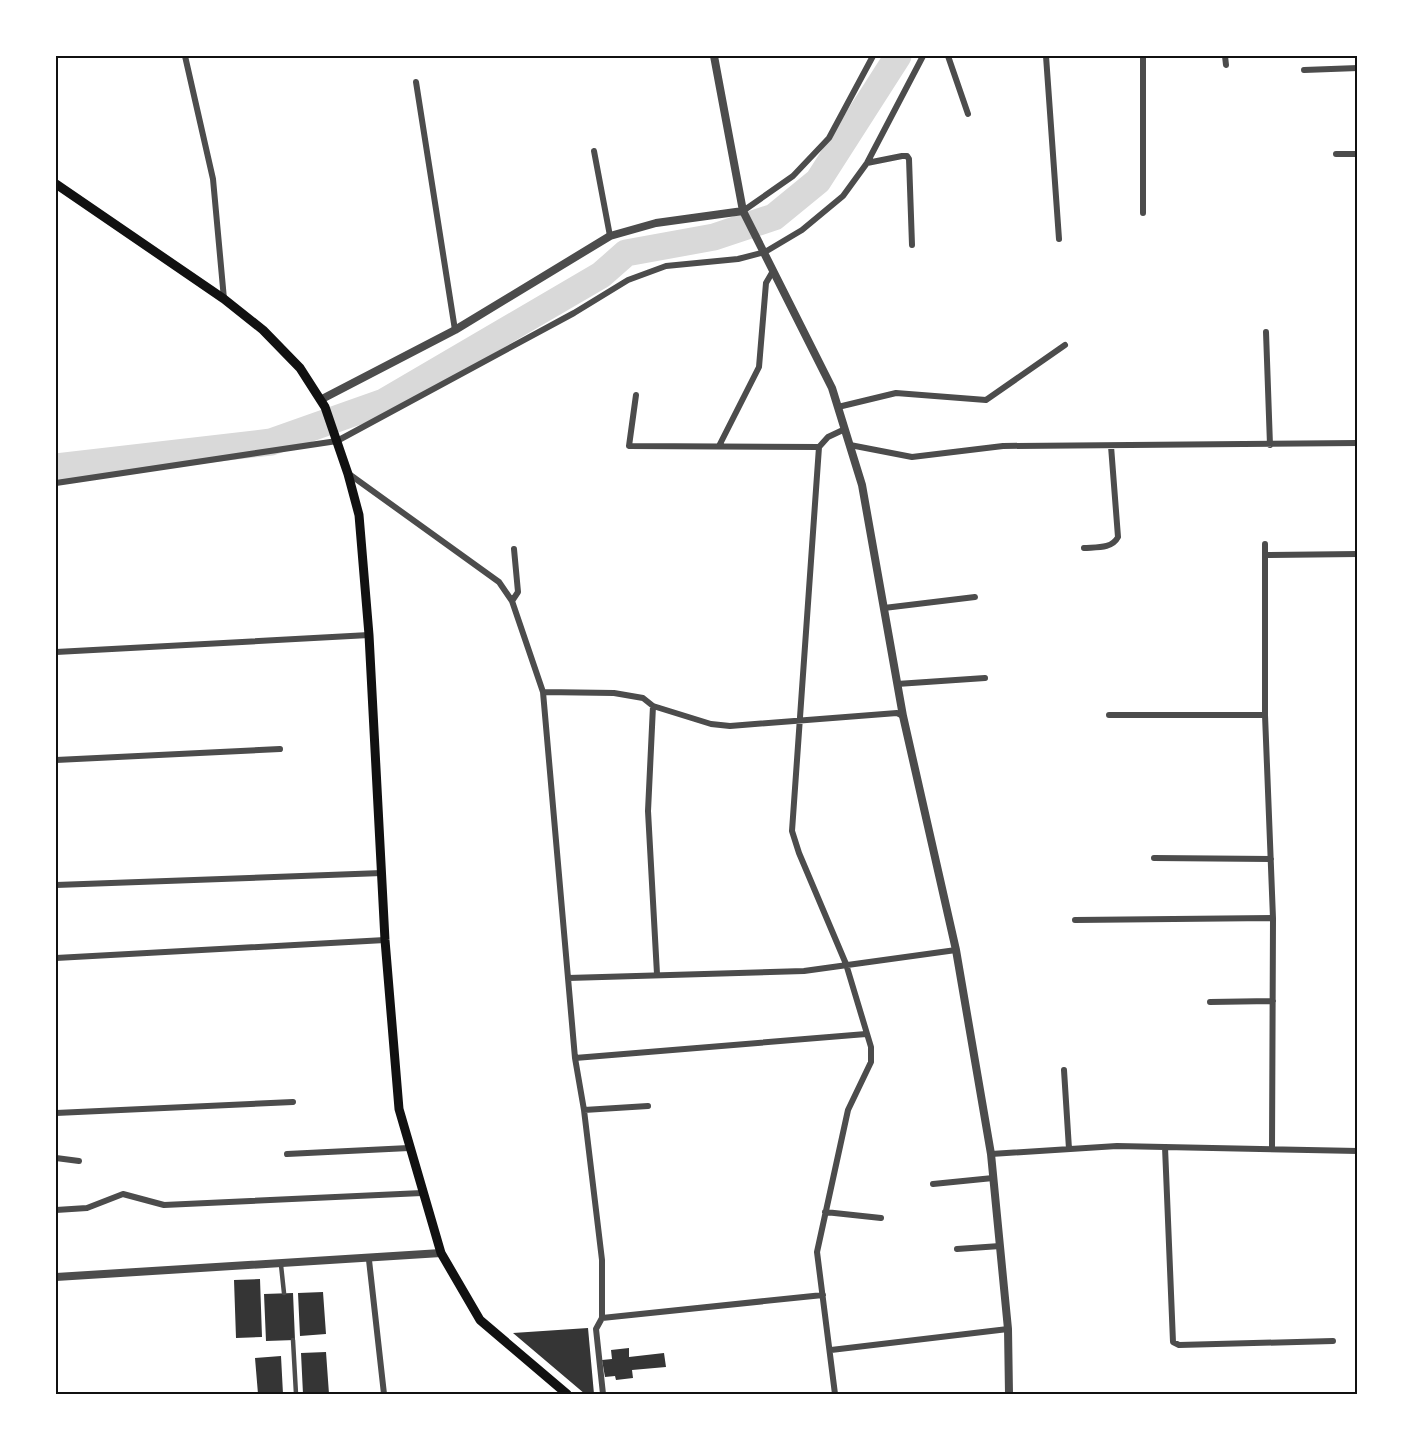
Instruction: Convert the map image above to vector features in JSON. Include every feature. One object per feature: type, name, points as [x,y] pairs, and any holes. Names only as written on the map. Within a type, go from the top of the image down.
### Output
[{"type":"main road","points":[[56,184],[224,299],[262,330],[292,361],[323,403],[348,474],[359,515],[369,635],[385,940],[399,1109],[441,1253],[480,1320],[567,1395]]},
{"type":"street","points":[[185,56],[213,179],[224,299]]},
{"type":"street","points":[[714,56],[742,211],[758,238],[832,388],[862,485],[903,716],[956,950],[991,1154],[1008,1329],[1009,1395]]},
{"type":"street","points":[[323,403],[455,330],[610,236],[656,223],[742,211],[793,177],[829,138],[873,56]]},
{"type":"street","points":[[56,483],[337,441],[574,313],[628,280],[666,266],[738,260],[765,252],[802,230],[843,196],[867,163],[922,56]]},
{"type":"street","points":[[948,56],[968,114]]},
{"type":"street","points":[[1046,56],[1059,239]]},
{"type":"street","points":[[1143,56],[1143,213]]},
{"type":"street","points":[[1225,56],[1226,65]]},
{"type":"street","points":[[1304,70],[1358,68]]},
{"type":"street","points":[[416,82],[455,330]]},
{"type":"street","points":[[594,151],[610,236]]},
{"type":"street","points":[[1336,154],[1358,154]]},
{"type":"street","points":[[867,163],[907,156],[909,159],[912,244]]},
{"type":"street","points":[[719,446],[759,368],[766,283],[773,271]]},
{"type":"street","points":[[1266,332],[1270,445]]},
{"type":"street","points":[[838,407],[896,393],[986,400],[1065,345]]},
{"type":"street","points":[[636,395],[629,446],[819,447]]},
{"type":"street","points":[[835,1395],[817,1252],[848,1110],[871,1062],[871,1047],[846,964],[799,854],[792,831],[819,447],[828,437],[845,429]]},
{"type":"street","points":[[850,445],[912,457],[1003,446],[1358,443]]},
{"type":"street","points":[[1084,548],[1115,543],[1118,537],[1112,446]]},
{"type":"street","points":[[348,474],[499,582],[512,601],[543,692],[575,1059],[584,1110],[602,1260],[602,1318],[596,1329],[603,1395]]},
{"type":"street","points":[[1265,544],[1265,715],[1273,918],[1272,1149]]},
{"type":"street","points":[[512,601],[518,592],[514,549]]},
{"type":"street","points":[[1265,555],[1358,554]]},
{"type":"street","points":[[884,608],[975,597]]},
{"type":"street","points":[[56,652],[369,635]]},
{"type":"street","points":[[897,684],[986,678]]},
{"type":"street","points":[[543,692],[614,693],[643,698],[652,706],[711,724],[730,726],[897,713],[903,716]]},
{"type":"street","points":[[652,706],[648,811],[657,974]]},
{"type":"street","points":[[1109,715],[1265,715]]},
{"type":"street","points":[[56,760],[280,749]]},
{"type":"street","points":[[1154,858],[1271,859]]},
{"type":"street","points":[[56,885],[382,873]]},
{"type":"street","points":[[1075,920],[1273,918]]},
{"type":"street","points":[[56,958],[385,940]]},
{"type":"street","points":[[568,978],[804,971],[956,950]]},
{"type":"street","points":[[1209,1002],[1273,1001]]},
{"type":"street","points":[[575,1059],[866,1034]]},
{"type":"street","points":[[1064,1070],[1069,1149]]},
{"type":"street","points":[[56,1113],[293,1102]]},
{"type":"street","points":[[584,1110],[648,1106]]},
{"type":"street","points":[[991,1154],[1117,1146],[1358,1151]]},
{"type":"street","points":[[1165,1147],[1173,1342],[1179,1345],[1333,1341]]},
{"type":"street","points":[[287,1154],[409,1148]]},
{"type":"street","points":[[56,1158],[79,1161]]},
{"type":"street","points":[[933,1184],[993,1178]]},
{"type":"street","points":[[56,1210],[87,1209],[123,1194],[164,1205],[422,1193]]},
{"type":"street","points":[[825,1212],[881,1218]]},
{"type":"street","points":[[957,1249],[1000,1246]]},
{"type":"street","points":[[56,1277],[369,1260],[441,1253]]},
{"type":"street","points":[[369,1260],[384,1395]]},
{"type":"street","points":[[281,1265],[284,1293]]},
{"type":"street","points":[[602,1318],[823,1296]]},
{"type":"street","points":[[831,1350],[1008,1329]]},
{"type":"street","points":[[292,1340],[296,1395]]},
{"type":"building","points":[[260,1279],[262,1337],[236,1338],[234,1280]]},
{"type":"building","points":[[323,1292],[326,1334],[300,1336],[298,1293]]},
{"type":"building","points":[[293,1293],[295,1340],[266,1341],[264,1294]]},
{"type":"building","points":[[588,1328],[594,1394],[585,1394],[513,1333]]},
{"type":"building","points":[[629,1348],[629,1357],[664,1353],[666,1367],[632,1370],[633,1378],[616,1380],[615,1376],[605,1377],[602,1360],[612,1359],[611,1350]]},
{"type":"building","points":[[326,1352],[329,1394],[303,1394],[301,1353]]},
{"type":"building","points":[[281,1356],[283,1394],[258,1394],[255,1358]]},
{"type":"waterway","points":[[56,467],[271,442],[384,402],[601,275],[626,253],[714,237],[774,217],[818,181],[898,56]]}]
